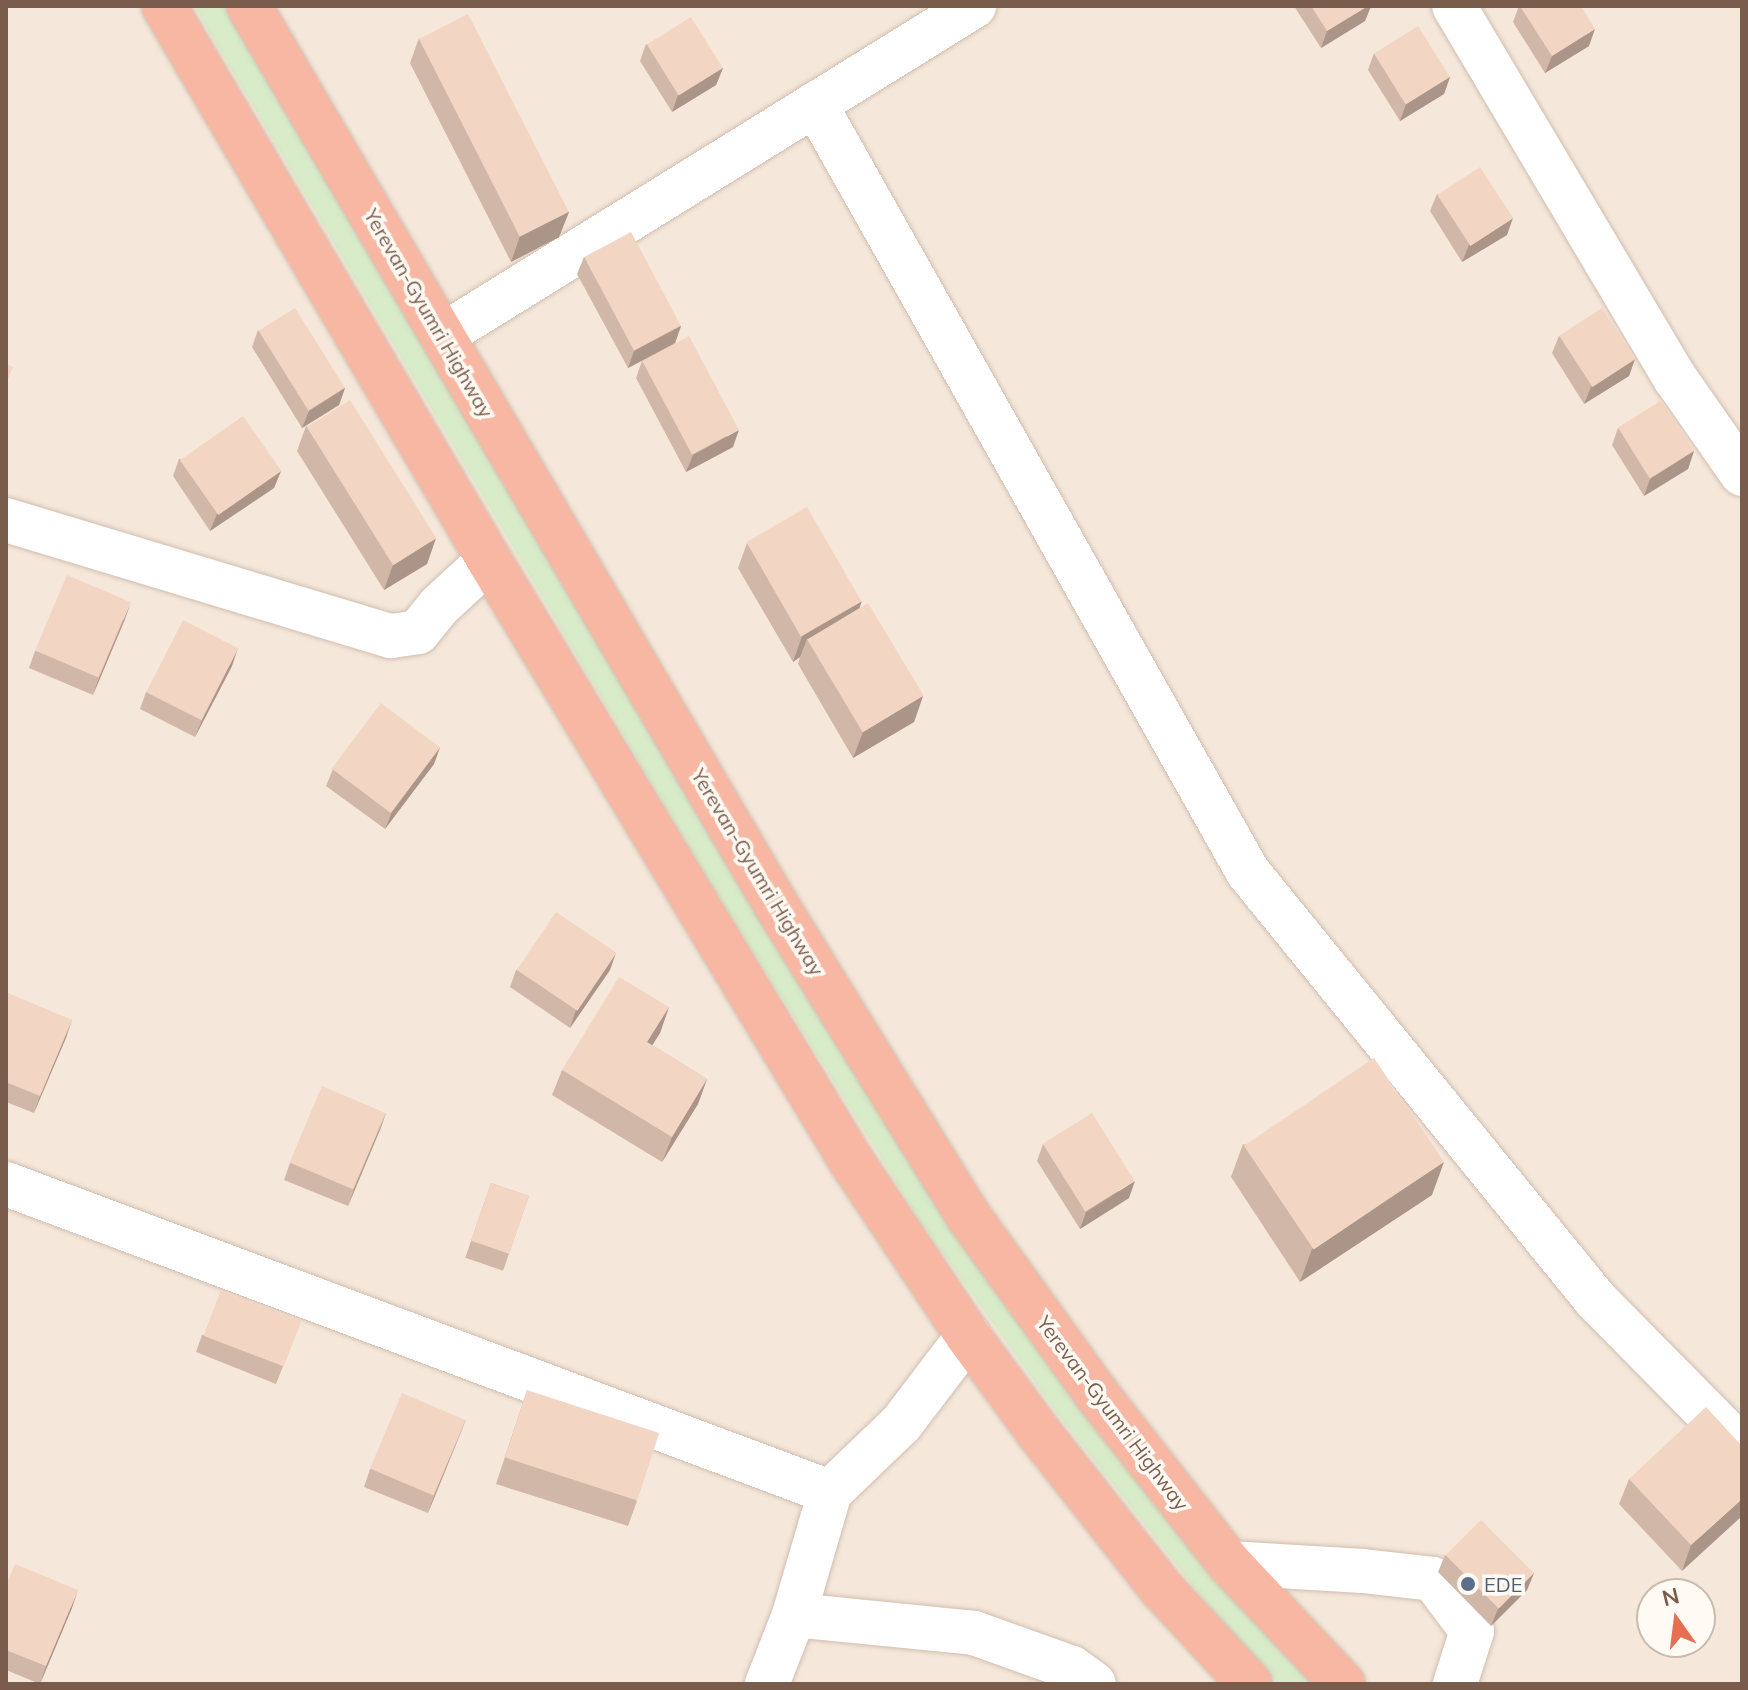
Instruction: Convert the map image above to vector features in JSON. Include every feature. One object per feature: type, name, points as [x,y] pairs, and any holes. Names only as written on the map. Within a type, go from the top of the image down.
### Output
[{"type":"highway","points":[[164,6],[489,560],[850,1159],[968,1336],[1161,1588],[1250,1684]]},
{"type":"highway","name":"Yerevan-Gyumri Highway","points":[[249,6],[775,903],[969,1217],[1098,1396],[1229,1563],[1343,1684]]},
{"type":"street","points":[[443,335],[974,6]]},
{"type":"street","points":[[1454,6],[1675,378],[1742,474]]},
{"type":"street","points":[[815,104],[1248,872],[1595,1299],[1742,1448]]},
{"type":"street","points":[[6,520],[391,636],[418,632],[439,606],[489,560]]},
{"type":"street","points":[[6,1184],[830,1492]]},
{"type":"street","points":[[767,1684],[794,1615],[830,1492],[901,1424],[968,1336]]},
{"type":"street","points":[[1229,1563],[1363,1571],[1433,1579],[1472,1631],[1455,1684]]},
{"type":"street","points":[[794,1615],[974,1633],[1072,1668],[1094,1684]]},
{"type":"shaded area","points":[[6,6],[1742,6],[1742,1684],[6,1684]]},
{"type":"green space","points":[[194,6],[224,6],[732,866],[1315,1684],[1279,1684],[1231,1634],[1055,1411],[920,1221],[710,882]]},
{"type":"building","points":[[1311,6],[1368,6],[1327,31]]},
{"type":"building","points":[[1520,6],[1581,6],[1595,29],[1552,56]]},
{"type":"building","points":[[468,14],[569,212],[520,237],[419,39]]},
{"type":"building","points":[[691,17],[723,68],[679,95],[647,45]]},
{"type":"building","points":[[1418,26],[1450,77],[1406,104],[1374,54]]},
{"type":"building","points":[[1480,167],[1513,218],[1470,246],[1437,195]]},
{"type":"building","points":[[631,232],[681,326],[634,350],[584,257]]},
{"type":"building","points":[[295,308],[345,388],[308,411],[259,331]]},
{"type":"building","points":[[1602,308],[1635,359],[1592,387],[1559,336]]},
{"type":"building","points":[[689,336],[739,430],[692,454],[642,361]]},
{"type":"building","points":[[6,364],[13,367],[6,383]]},
{"type":"building","points":[[350,400],[436,538],[393,565],[307,427]]},
{"type":"building","points":[[1662,400],[1694,451],[1650,478],[1618,428]]},
{"type":"building","points":[[243,416],[281,471],[218,515],[180,460]]},
{"type":"building","points":[[807,507],[862,601],[801,636],[746,542]]},
{"type":"building","points":[[67,575],[131,602],[98,677],[35,650]]},
{"type":"building","points":[[868,603],[924,696],[863,732],[807,640]]},
{"type":"building","points":[[183,620],[238,648],[201,720],[146,692]]},
{"type":"building","points":[[381,703],[440,748],[391,813],[332,768]]},
{"type":"building","points":[[556,912],[617,953],[577,1011],[517,970]]},
{"type":"building","points":[[619,977],[669,1007],[647,1042],[707,1079],[672,1137],[562,1070]]},
{"type":"building","points":[[8,993],[72,1020],[40,1096],[6,1082]]},
{"type":"building","points":[[1374,1058],[1444,1162],[1314,1249],[1244,1146]]},
{"type":"building","points":[[322,1086],[386,1113],[353,1189],[290,1162]]},
{"type":"building","points":[[1092,1113],[1134,1181],[1085,1212],[1043,1144]]},
{"type":"building","points":[[491,1183],[529,1196],[509,1254],[471,1241]]},
{"type":"building","points":[[221,1290],[301,1321],[284,1367],[203,1336]]},
{"type":"building","points":[[527,1390],[659,1433],[637,1500],[505,1458]]},
{"type":"building","points":[[402,1393],[466,1420],[433,1495],[370,1468]]},
{"type":"building","points":[[1706,1407],[1742,1446],[1742,1499],[1691,1545],[1629,1479]]},
{"type":"building","points":[[1481,1520],[1534,1573],[1499,1608],[1446,1555]]},
{"type":"building","points":[[15,1564],[78,1590],[46,1666],[6,1650],[6,1585]]},
{"type":"place","name":"EDE","points":[[1468,1584]]}]
